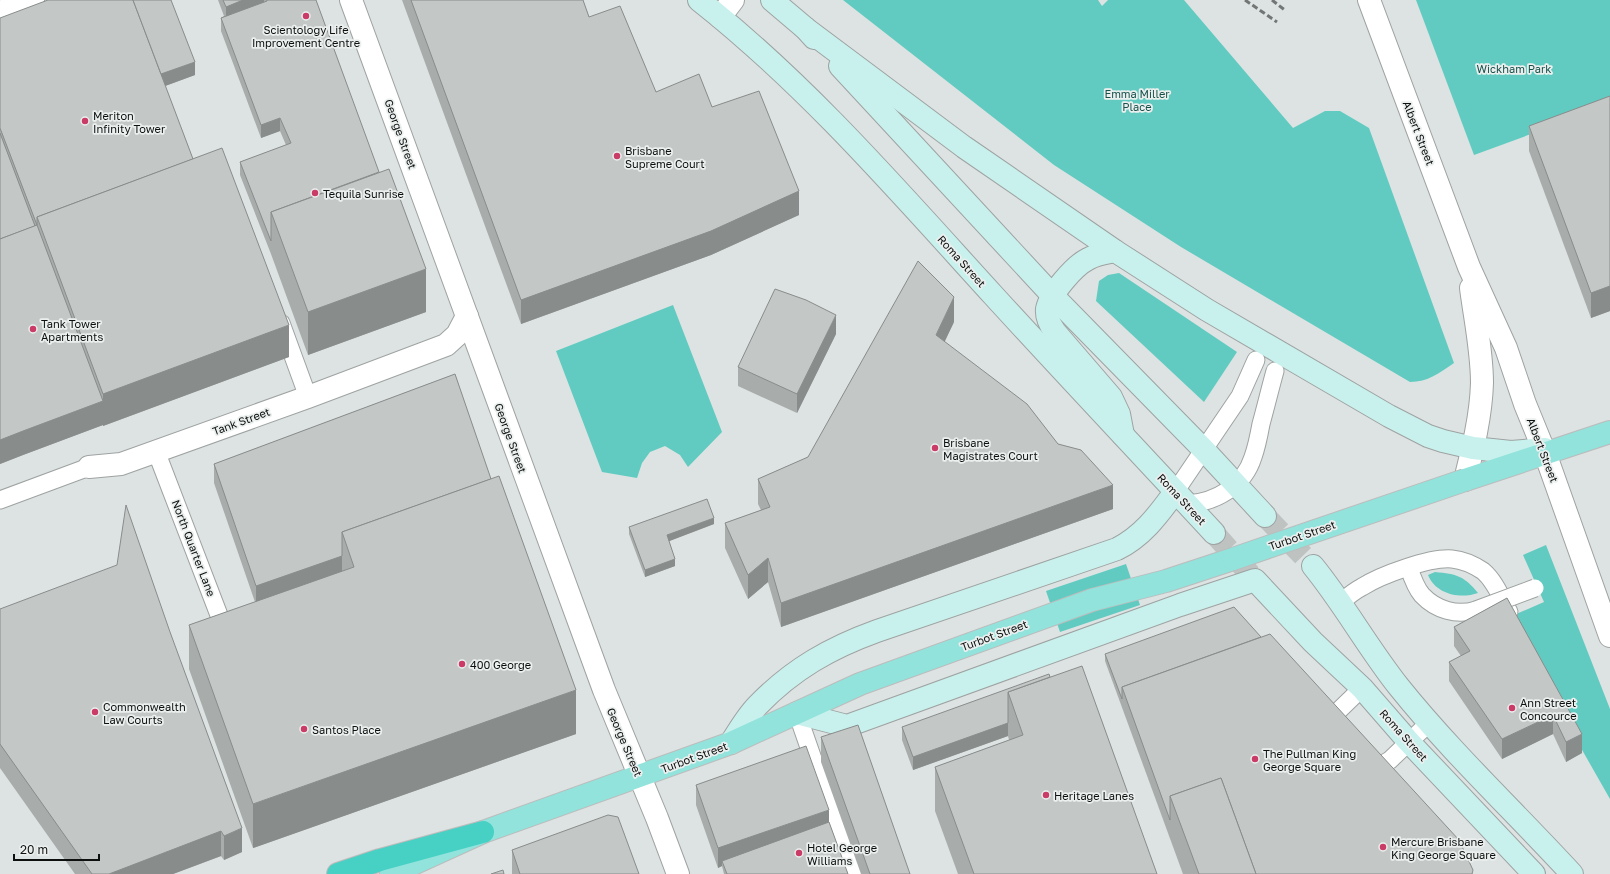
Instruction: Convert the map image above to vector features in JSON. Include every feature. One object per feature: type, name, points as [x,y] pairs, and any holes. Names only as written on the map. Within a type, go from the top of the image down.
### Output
[{"type":"highway","points":[[338,874],[380,860],[483,832]]},
{"type":"main road","name":"Roma Street","points":[[698,0],[727,9],[801,90],[921,215],[1123,437],[1214,533]]},
{"type":"main road","points":[[772,0],[805,28],[969,151],[1115,251],[1207,310],[1389,416],[1428,436],[1443,442],[1473,448],[1511,452],[1545,451]]},
{"type":"main road","points":[[805,28],[914,148],[1053,296],[1204,450],[1266,516]]},
{"type":"main road","points":[[1115,251],[1093,256],[1076,266],[1053,296],[1047,309],[1049,323],[1059,338],[1111,397],[1119,414],[1123,437]]},
{"type":"main road","name":"Turbot Street","points":[[391,874],[483,832],[731,743],[860,684],[1092,600],[1166,581],[1465,480],[1545,451],[1569,446],[1610,432]]},
{"type":"main road","points":[[731,743],[758,705],[782,683],[823,654],[855,639],[877,631],[1117,549],[1140,535],[1181,498]]},
{"type":"main road","points":[[1312,566],[1340,603],[1398,686],[1429,723],[1572,874]]},
{"type":"main road","name":"Roma Street","points":[[797,713],[847,726],[1180,605],[1255,580],[1313,642],[1362,688],[1409,742],[1534,874]]},
{"type":"street","points":[[0,12],[33,0]]},
{"type":"street","name":"George Street","points":[[351,0],[604,690],[640,776],[678,874]]},
{"type":"street","name":"Albert Street","points":[[1368,0],[1468,267],[1506,348],[1525,404],[1545,451],[1610,636]]},
{"type":"street","name":"Albert Street","points":[[1465,480],[1473,448],[1479,413],[1482,373],[1468,267]]},
{"type":"street","name":"Tank Street","points":[[89,467],[121,464],[308,397],[446,345],[457,335],[467,316]]},
{"type":"lane","points":[[276,309],[308,397]]},
{"type":"lane","points":[[1256,360],[1240,396],[1204,450],[1181,498],[1196,504],[1212,498],[1236,484],[1246,473],[1253,457],[1274,371]]},
{"type":"lane","name":"North Quarter Lane","points":[[156,451],[231,646]]},
{"type":"lane","name":"Tank Street","points":[[0,500],[89,467]]},
{"type":"lane","points":[[1340,603],[1368,584],[1426,562],[1444,559],[1460,561],[1472,565],[1488,576],[1510,612]]},
{"type":"lane","points":[[1409,568],[1418,590],[1422,595],[1433,604],[1452,612],[1465,613],[1476,610],[1534,588]]},
{"type":"lane","points":[[1330,719],[1362,688]]},
{"type":"lane","points":[[797,713],[853,874]]},
{"type":"lane","points":[[1376,768],[1390,760],[1429,723]]},
{"type":"green space","name":"Emma Miller Place","points":[[843,0],[1098,0],[1102,6],[1108,0],[1184,0],[1293,128],[1325,111],[1340,111],[1369,128],[1454,363],[1428,379],[1410,382],[1181,247],[1054,165]]},
{"type":"green space","name":"Wickham Park","points":[[1416,0],[1610,0],[1610,105],[1474,155]]},
{"type":"green space","points":[[1119,273],[1237,352],[1204,402],[1096,301],[1099,281],[1108,275]]},
{"type":"green space","points":[[673,305],[722,432],[688,467],[680,455],[665,446],[650,452],[642,463],[637,478],[602,472],[556,351]]},
{"type":"green space","points":[[1546,545],[1610,709],[1610,799],[1507,618],[1544,602],[1523,555]]},
{"type":"green space","points":[[1126,564],[1140,605],[1060,632],[1046,591]]},
{"type":"green space","points":[[1435,572],[1460,577],[1478,593],[1464,596],[1450,594],[1443,591],[1432,582],[1428,575]]},
{"type":"building","name":"Meriton Infinity Tower","points":[[48,0],[133,0],[193,159],[37,217],[37,225],[0,128],[0,18]]},
{"type":"building","points":[[133,0],[171,0],[195,62],[161,74]]},
{"type":"building","points":[[223,0],[243,0],[226,7]]},
{"type":"building","points":[[267,0],[316,0],[379,172],[271,212],[271,241],[240,162],[291,143],[280,118],[261,125],[221,18]]},
{"type":"building","name":"Brisbane Supreme Court","points":[[411,0],[583,0],[589,17],[620,6],[656,92],[699,74],[712,107],[759,91],[799,191],[711,231],[521,300]]},
{"type":"building","points":[[1610,96],[1610,286],[1591,293],[1529,126]]},
{"type":"building","points":[[0,133],[35,226],[0,239]]},
{"type":"building","points":[[222,148],[289,325],[103,394],[37,217]]},
{"type":"building","points":[[389,169],[426,269],[308,312],[271,212]]},
{"type":"building","name":"Tank Tower Apartments","points":[[37,225],[103,401],[0,440],[0,239]]},
{"type":"building","name":"Brisbane Magistrates Court","points":[[918,261],[954,297],[936,335],[1027,404],[1058,444],[1081,450],[1113,485],[781,603],[768,558],[748,575],[725,523],[770,507],[758,479],[808,457]]},
{"type":"building","points":[[775,289],[806,300],[836,315],[797,394],[738,367]]},
{"type":"building","points":[[455,374],[491,479],[342,532],[342,556],[256,586],[214,464]]},
{"type":"building","points":[[499,476],[576,690],[253,804],[189,625],[354,567],[342,532]]},
{"type":"building","points":[[707,499],[714,518],[667,535],[675,559],[645,570],[629,527]]},
{"type":"building","name":"Commonwealth Law Courts","points":[[126,505],[170,632],[242,828],[224,836],[221,831],[109,874],[92,874],[0,744],[0,609],[117,565]]},
{"type":"building","name":"Ann Street Concource","points":[[1507,598],[1582,734],[1566,742],[1553,715],[1502,739],[1449,662],[1470,651],[1454,627]]},
{"type":"building","points":[[1234,607],[1261,637],[1122,687],[1122,699],[1105,654]]},
{"type":"building","name":"The Pullman King George Square","points":[[1270,634],[1459,840],[1473,870],[1472,874],[1256,874],[1221,778],[1170,796],[1170,820],[1122,687]]},
{"type":"building","name":"Heritage Lanes","points":[[1082,666],[1157,874],[974,874],[935,767],[1023,735],[1008,692]]},
{"type":"building","points":[[1049,674],[1050,677],[1008,692],[1008,723],[913,757],[902,727]]},
{"type":"building","points":[[858,725],[910,874],[870,874],[821,737]]},
{"type":"building","points":[[806,746],[829,810],[718,848],[696,785]]},
{"type":"building","points":[[1221,778],[1256,874],[1199,874],[1170,796]]},
{"type":"building","points":[[608,815],[618,817],[639,874],[520,874],[512,850]]},
{"type":"building","name":"Hotel George Williams","points":[[829,822],[848,874],[727,874],[722,861]]},
{"type":"building","points":[[503,870],[504,874],[491,874]]},
{"type":"tunnel","points":[[1265,516],[1313,566]]},
{"type":"tunnel","points":[[1214,533],[1255,580]]},
{"type":"railway","points":[[1245,0],[1277,22]]},
{"type":"railway","points":[[1272,0],[1286,11]]},
{"type":"place","name":"Scientology Life Improvement Centre","points":[[306,16]]},
{"type":"place","name":"Meriton Infinity Tower","points":[[85,121]]},
{"type":"place","name":"Brisbane Supreme Court","points":[[617,156]]},
{"type":"place","name":"Tequila Sunrise","points":[[315,193]]},
{"type":"place","name":"Tank Tower Apartments","points":[[33,329]]},
{"type":"place","name":"Brisbane Magistrates Court","points":[[935,448]]},
{"type":"place","name":"400 George","points":[[462,664]]},
{"type":"place","name":"Ann Street Concource","points":[[1512,708]]},
{"type":"place","name":"Commonwealth Law Courts","points":[[95,712]]},
{"type":"place","name":"Santos Place","points":[[304,729]]},
{"type":"place","name":"The Pullman King George Square","points":[[1255,759]]},
{"type":"place","name":"Heritage Lanes","points":[[1046,795]]},
{"type":"place","name":"Mercure Brisbane King George Square","points":[[1383,847]]},
{"type":"place","name":"Hotel George Williams","points":[[799,853]]}]
